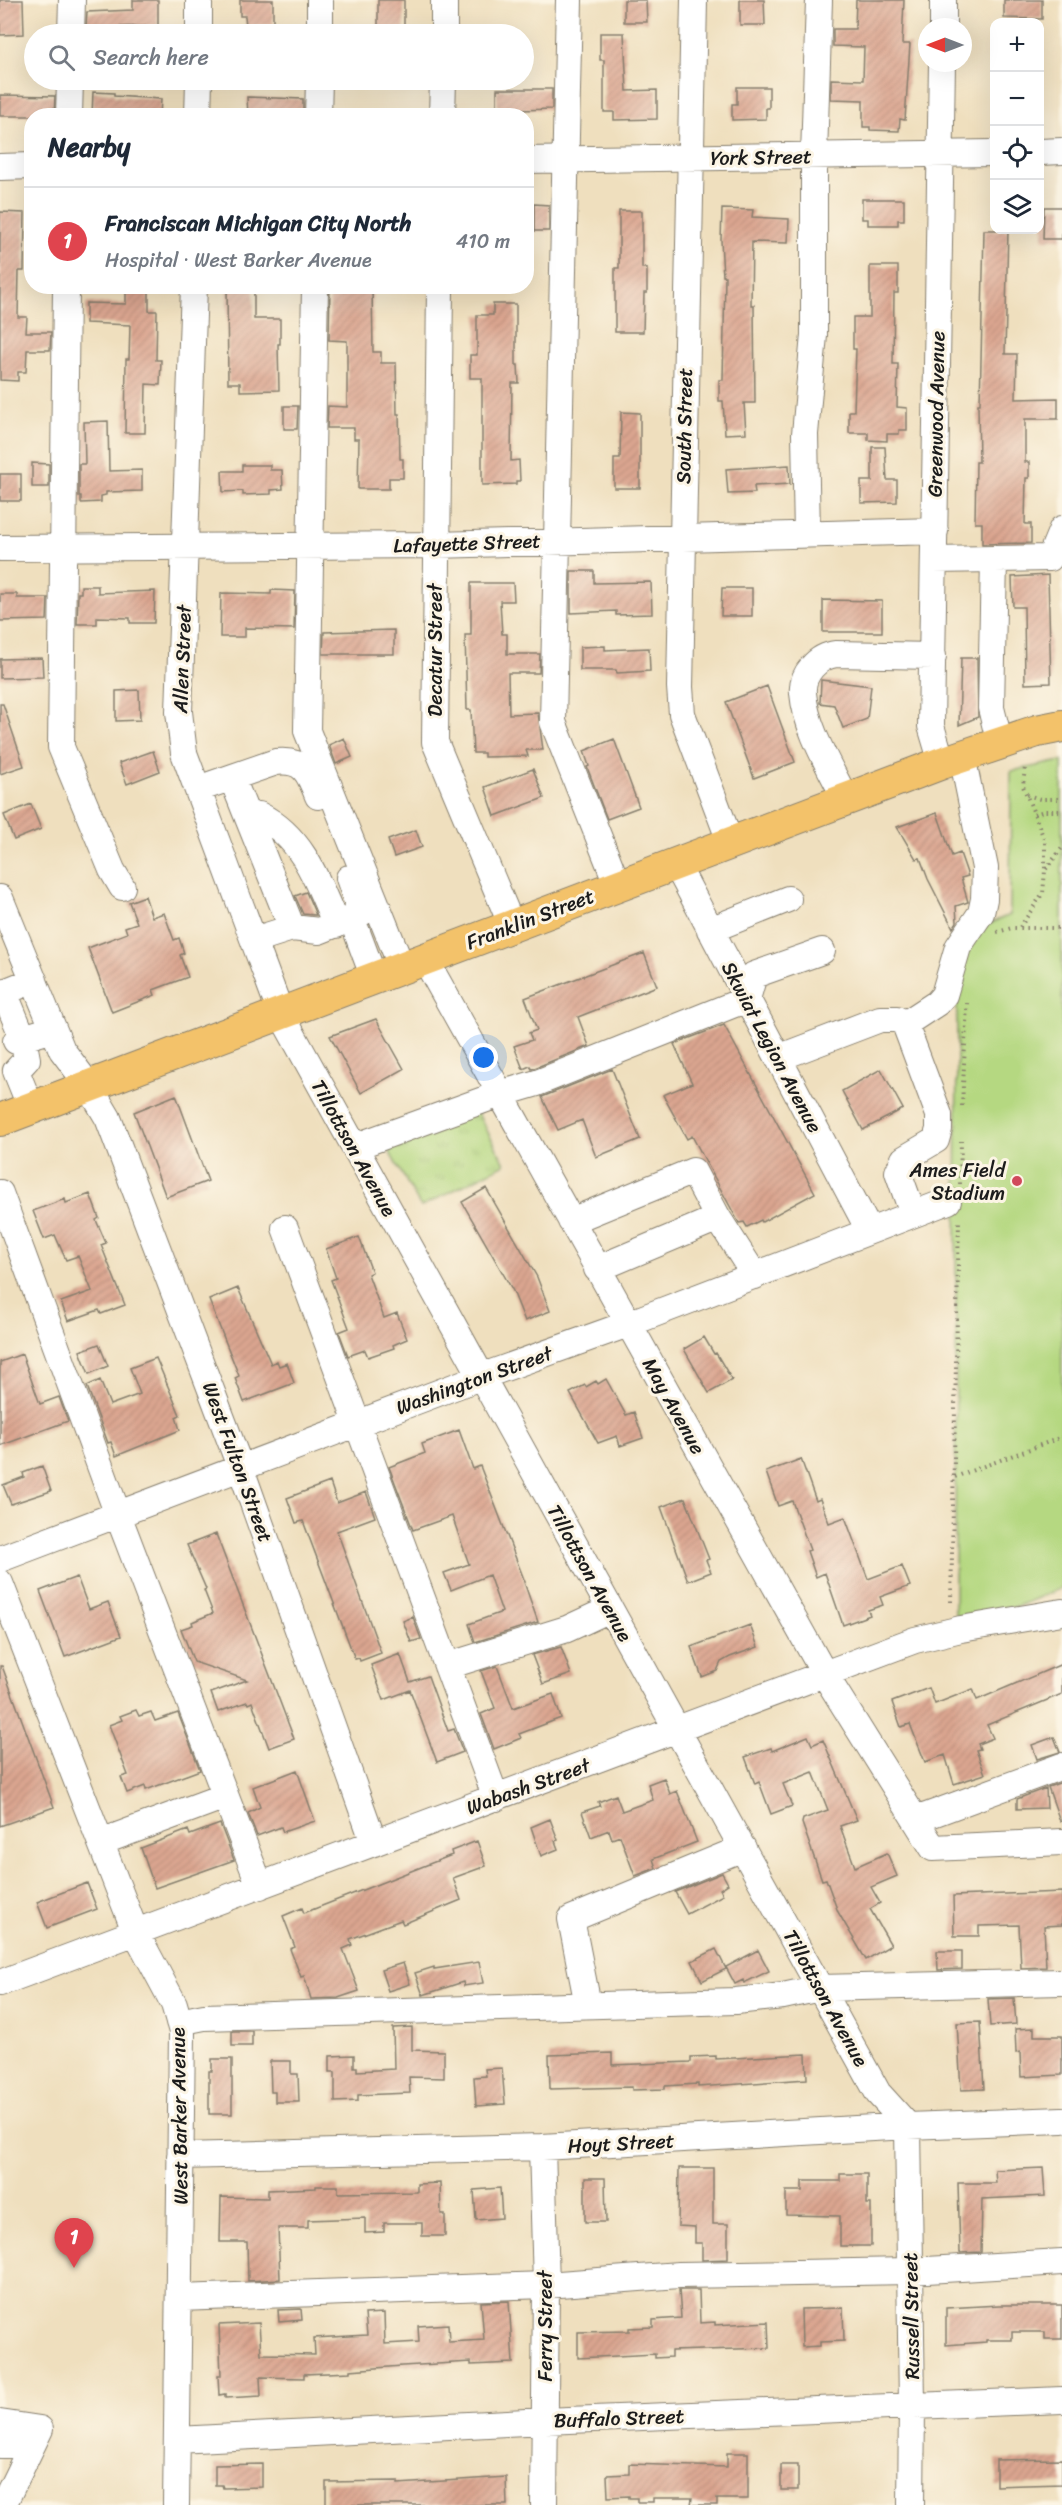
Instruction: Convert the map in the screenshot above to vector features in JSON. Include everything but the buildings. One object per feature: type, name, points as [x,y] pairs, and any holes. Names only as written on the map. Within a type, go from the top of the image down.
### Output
[{"type":"main road","name":"Franklin Street","points":[[0,1120],[952,760],[1037,731],[1062,726]]},
{"type":"street","points":[[71,24],[72,0]]},
{"type":"street","points":[[199,24],[200,0]]},
{"type":"street","points":[[320,0],[320,24]]},
{"type":"street","points":[[444,0],[444,24]]},
{"type":"street","points":[[569,0],[553,722],[618,886]]},
{"type":"street","name":"South Street","points":[[694,0],[680,687],[682,714],[731,844]]},
{"type":"street","points":[[807,534],[805,434],[814,334],[814,156],[819,0]]},
{"type":"street","points":[[943,0],[943,18]]},
{"type":"street","name":"Greenwood Avenue","points":[[905,1024],[937,1003],[944,995],[958,947],[981,913],[984,899],[985,867],[952,760],[932,726],[942,72]]},
{"type":"street","points":[[69,108],[70,90]]},
{"type":"street","points":[[198,108],[199,90]]},
{"type":"street","points":[[318,108],[319,90]]},
{"type":"street","points":[[442,108],[443,90]]},
{"type":"street","points":[[1044,152],[1062,151]]},
{"type":"street","name":"York Street","points":[[534,160],[990,153]]},
{"type":"street","points":[[0,166],[24,166]]},
{"type":"street","points":[[66,294],[61,747],[112,870],[122,886]]},
{"type":"street","name":"Allen Street","points":[[194,294],[179,712],[184,753],[281,1014]]},
{"type":"street","points":[[315,294],[307,731],[400,968]]},
{"type":"street","name":"Decatur Street","points":[[440,294],[435,742],[512,926]]},
{"type":"street","points":[[934,560],[1050,558],[1062,529]]},
{"type":"street","name":"Lafayette Street","points":[[0,548],[436,545],[935,531]]},
{"type":"street","points":[[994,559],[991,708],[1000,744]]},
{"type":"street","points":[[846,800],[810,722],[802,691],[813,665],[821,658],[836,654],[933,656]]},
{"type":"street","points":[[198,789],[276,762],[297,763],[310,776],[360,909],[359,915],[320,931],[289,923],[254,940]]},
{"type":"street","points":[[238,776],[259,815],[294,908],[289,923]]},
{"type":"street","points":[[238,776],[289,923]]},
{"type":"street","points":[[259,815],[277,824],[310,865],[344,922],[400,968]]},
{"type":"street","name":"Skwiat Legion Avenue","points":[[676,864],[869,1230]]},
{"type":"street","name":"West Fulton Street","points":[[0,898],[62,1050],[89,1086],[108,1118],[241,1468],[374,1843]]},
{"type":"street","points":[[710,930],[788,899]]},
{"type":"street","points":[[354,1147],[500,1094],[537,1083],[747,999],[754,975],[822,951]]},
{"type":"street","name":"May Avenue","points":[[400,968],[500,1094],[825,1675],[933,1848],[1062,1842]]},
{"type":"street","points":[[31,1108],[8,1075],[27,1059],[4,992],[34,980]]},
{"type":"street","name":"Tillottson Avenue","points":[[281,1014],[878,2093],[908,2126]]},
{"type":"street","points":[[778,1058],[880,1019],[897,1019],[905,1024],[939,1115],[936,1140],[904,1159],[898,1172],[913,1214]]},
{"type":"street","points":[[19,1040],[53,1029]]},
{"type":"street","points":[[571,1221],[693,1171],[718,1218],[755,1276]]},
{"type":"street","points":[[0,1193],[118,1515],[260,1886]]},
{"type":"street","name":"Washington Street","points":[[0,1559],[480,1377],[628,1324],[948,1201]]},
{"type":"street","points":[[597,1269],[718,1218]]},
{"type":"street","points":[[285,1228],[496,1798]]},
{"type":"street","name":"West Barker Avenue","points":[[0,1583],[135,1931],[174,2004],[182,2032],[176,2505]]},
{"type":"street","points":[[447,1666],[567,1629],[610,1609]]},
{"type":"street","name":"Wabash Street","points":[[0,1983],[678,1731],[915,1640],[961,1629],[1062,1612]]},
{"type":"street","points":[[916,1820],[1062,1766]]},
{"type":"street","points":[[101,1842],[225,1796]]},
{"type":"street","points":[[588,2005],[571,1919],[742,1848]]},
{"type":"street","points":[[178,2022],[204,2017],[736,2001],[783,1996],[820,1988],[1062,1982]]},
{"type":"street","name":"Hoyt Street","points":[[180,2156],[543,2147],[908,2126],[1062,2120]]},
{"type":"street","name":"Russell Street","points":[[908,2126],[911,2505]]},
{"type":"street","name":"Ferry Street","points":[[543,2147],[546,2285],[544,2505]]},
{"type":"street","points":[[179,2298],[546,2285],[679,2275],[910,2271],[1062,2262]]},
{"type":"street","name":"Buffalo Street","points":[[177,2440],[545,2421],[1062,2400]]},
{"type":"street","points":[[0,2423],[36,2437]]},
{"type":"street","points":[[0,2445],[36,2437]]},
{"type":"street","points":[[3,2505],[36,2437]]},
{"type":"path","points":[[1025,768],[1023,782],[1026,794],[1045,841],[1045,872],[1043,892],[1020,927],[1062,928]]},
{"type":"path","points":[[1026,794],[1040,799],[1062,799]]},
{"type":"path","points":[[1034,814],[1045,811],[1062,811]]},
{"type":"path","points":[[1045,872],[1062,848]]},
{"type":"path","points":[[951,1602],[955,1477],[1062,1437]]},
{"type":"green space","points":[[1062,761],[1062,1588],[1018,1606],[955,1617],[957,984],[962,956],[970,939],[985,926],[1010,915],[1011,771]]},
{"type":"green space","points":[[477,1112],[505,1164],[421,1207],[387,1148]]},
{"type":"place","name":"Ames Field Stadium","points":[[1017,1181]]},
{"type":"place","name":"Franciscan Michigan City North","points":[[74,2268]]}]
